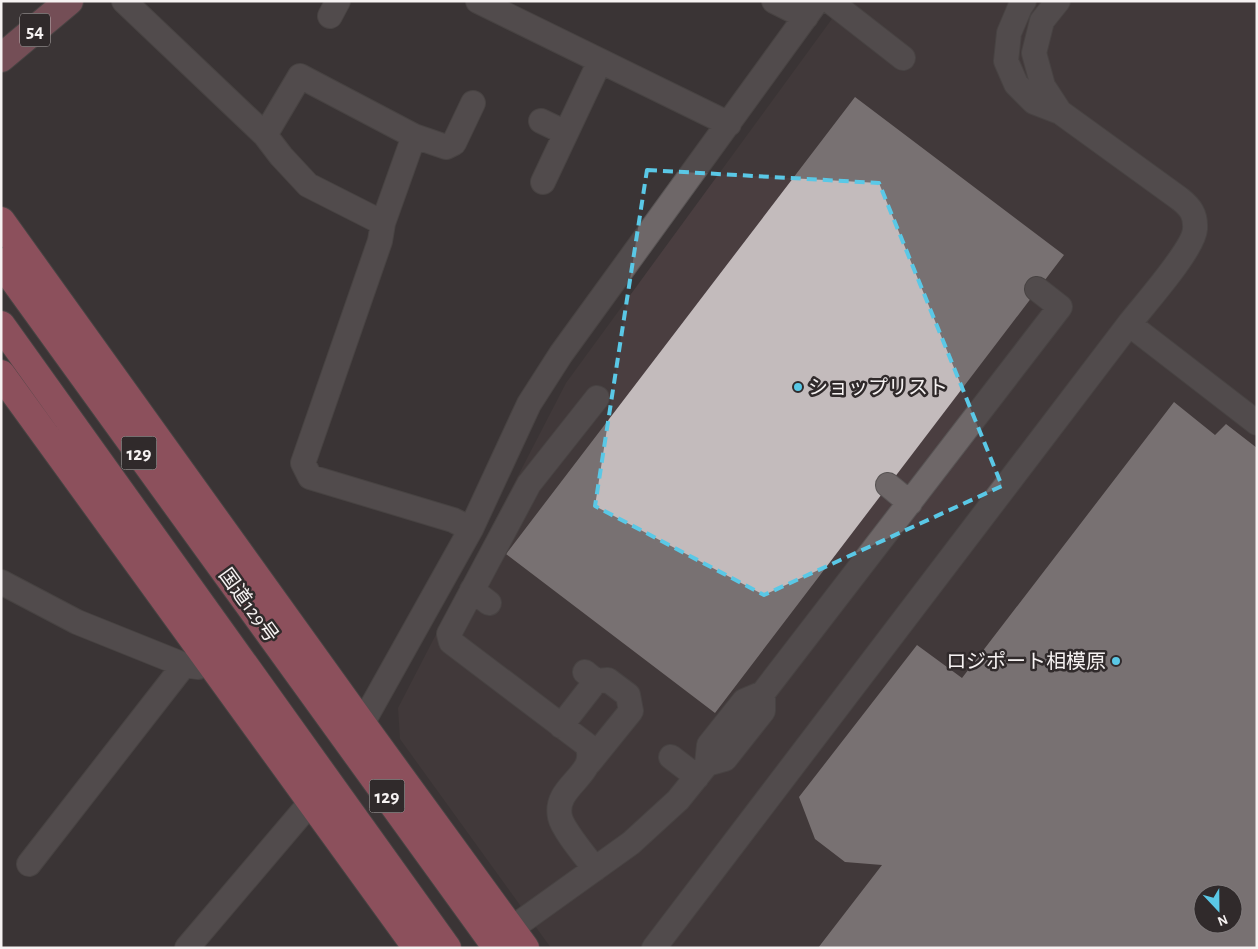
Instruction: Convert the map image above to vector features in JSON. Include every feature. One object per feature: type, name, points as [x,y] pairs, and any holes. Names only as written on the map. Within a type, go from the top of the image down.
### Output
[{"type":"highway","points":[[1,221],[362,724],[511,941]]},
{"type":"highway","name":"国道129号","points":[[1,262],[278,645],[511,941]]},
{"type":"highway","name":"国道129号","points":[[1,325],[447,948]]},
{"type":"highway","points":[[1,374],[417,948]]},
{"type":"main road","name":"54","points":[[1,58],[69,1]]},
{"type":"street","points":[[124,1],[265,135],[281,156],[308,185],[383,223]]},
{"type":"street","points":[[478,1],[729,124]]},
{"type":"street","points":[[362,724],[471,529],[529,404],[561,354],[811,9],[774,1]]},
{"type":"street","points":[[830,1],[903,58]]},
{"type":"street","points":[[654,948],[1128,324],[1189,248],[1196,229],[1192,210],[1180,198],[1060,112],[1034,102],[1016,84],[1006,60],[1009,33],[1024,1]]},
{"type":"street","points":[[1058,1],[1042,21],[1034,52],[1043,86],[1060,112]]},
{"type":"street","points":[[543,182],[600,61]]},
{"type":"street","points":[[265,135],[300,76],[414,136],[446,147],[454,144],[473,103]]},
{"type":"street","points":[[541,121],[566,133]]},
{"type":"street","points":[[414,136],[383,223],[380,241],[303,463],[310,477],[453,520],[471,529]]},
{"type":"street","points":[[511,941],[595,869],[632,843],[678,800],[702,770],[709,745],[714,738],[744,701],[762,693],[1060,307],[1037,289]]},
{"type":"street","points":[[1128,324],[1257,423]]},
{"type":"street","points":[[589,763],[590,754],[587,745],[451,642],[449,634],[481,597],[529,484],[597,398]]},
{"type":"street","points":[[888,485],[910,502]]},
{"type":"street","points":[[1,582],[77,622],[184,665],[217,671]]},
{"type":"street","points":[[30,864],[184,665]]},
{"type":"street","points":[[561,726],[590,676],[608,680],[628,695],[631,711],[628,723],[589,763],[562,797],[560,806],[560,818],[565,828],[595,869]]},
{"type":"street","points":[[672,757],[702,770]]},
{"type":"street","points":[[187,948],[311,802]]},
{"type":"highlighted area","points":[[647,170],[879,183],[1002,486],[764,595],[595,506]]},
{"type":"shaded area","points":[[845,1],[1257,1],[1257,948],[551,948],[400,739],[398,708],[566,383]]},
{"type":"building","name":"ショップリスト","points":[[855,97],[1064,255],[715,713],[506,554]]},
{"type":"building","name":"ロジポート相模原","points":[[1174,402],[1215,435],[1226,424],[1257,448],[1257,948],[818,948],[882,865],[845,862],[815,839],[799,797],[917,645],[962,678]]},
{"type":"place","name":"ショップリスト","points":[[798,387]]},
{"type":"place","name":"ロジポート相模原","points":[[1116,661]]}]
